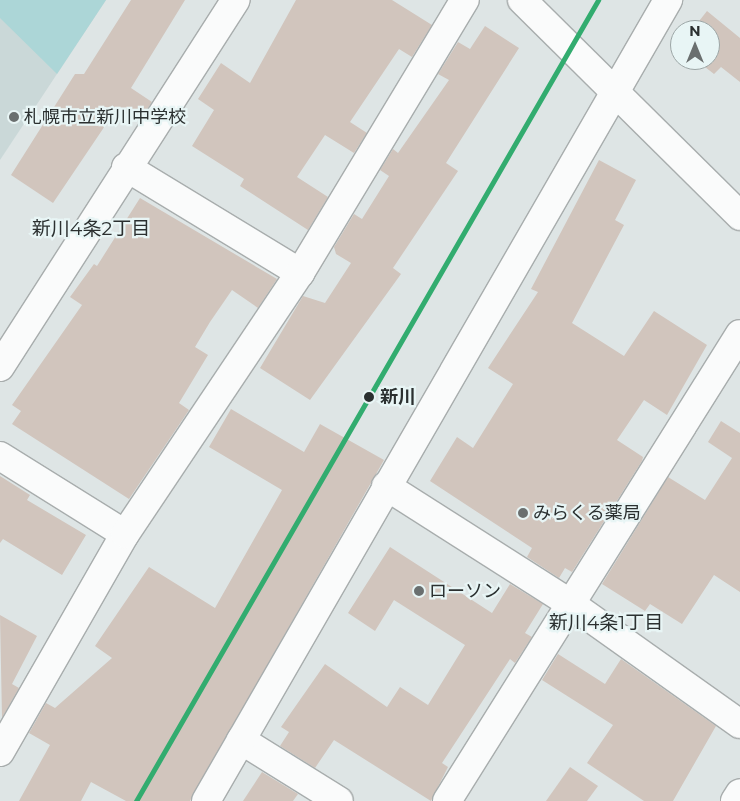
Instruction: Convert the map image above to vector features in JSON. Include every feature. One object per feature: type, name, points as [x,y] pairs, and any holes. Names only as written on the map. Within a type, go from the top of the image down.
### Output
[{"type":"street","points":[[0,368],[126,167],[236,0]]},
{"type":"street","points":[[0,752],[125,534],[300,273],[465,0]]},
{"type":"street","points":[[522,0],[740,216]]},
{"type":"street","points":[[206,801],[668,0]]},
{"type":"street","points":[[126,167],[300,273]]},
{"type":"street","points":[[447,801],[740,334]]},
{"type":"street","points":[[0,456],[125,534]]},
{"type":"street","points":[[386,486],[571,604],[740,724]]},
{"type":"street","points":[[241,740],[339,801]]},
{"type":"street","points":[[735,801],[740,793]]},
{"type":"shaded area","name":"札幌市立新川中学校","points":[[0,0],[106,0],[0,160]]},
{"type":"shaded area","points":[[0,0],[106,0],[57,74],[0,18]]},
{"type":"building","points":[[131,0],[185,0],[131,88],[152,102],[139,122],[117,108],[53,203],[11,175],[75,74],[84,74]]},
{"type":"building","points":[[296,0],[392,0],[432,25],[412,57],[399,49],[350,122],[367,133],[354,153],[325,135],[297,177],[328,197],[308,230],[240,186],[244,179],[192,146],[214,110],[198,99],[221,63],[250,83]]},
{"type":"building","points":[[707,11],[718,20],[700,20]]},
{"type":"building","points":[[720,22],[740,38],[740,82],[721,67]]},
{"type":"building","points":[[485,26],[519,48],[446,163],[458,171],[393,268],[401,274],[310,400],[260,368],[303,296],[325,303],[351,263],[336,254],[334,247],[354,214],[362,219],[389,176],[380,170],[393,149],[398,153],[449,80],[438,74],[458,42],[470,49]]},
{"type":"building","points":[[709,70],[718,70],[714,74]]},
{"type":"building","points":[[599,160],[636,180],[615,220],[624,225],[572,323],[624,356],[654,311],[707,345],[667,415],[644,400],[617,440],[643,457],[642,461],[572,572],[565,568],[559,578],[527,557],[532,548],[430,481],[457,437],[473,448],[513,384],[488,368],[538,292],[531,289]]},
{"type":"building","points":[[140,198],[277,279],[258,308],[232,290],[210,322],[195,347],[208,355],[179,403],[189,410],[129,499],[12,424],[21,411],[12,405],[82,305],[70,297],[94,264],[97,266]]},
{"type":"building","points":[[231,409],[304,452],[320,424],[384,460],[190,801],[126,801],[91,782],[81,801],[19,801],[50,745],[29,733],[46,703],[55,708],[112,658],[95,646],[149,567],[215,608],[282,490],[209,447]]},
{"type":"building","points":[[721,421],[740,433],[740,592],[714,575],[682,624],[650,604],[645,611],[602,584],[668,477],[705,500],[732,458],[708,442]]},
{"type":"building","points":[[0,476],[30,495],[27,500],[86,535],[62,575],[3,539],[0,543]]},
{"type":"building","points":[[390,547],[492,613],[510,584],[543,604],[525,633],[532,637],[515,663],[510,659],[442,763],[448,767],[431,801],[334,740],[315,768],[280,746],[289,732],[281,727],[325,664],[387,707],[400,687],[428,705],[465,645],[394,600],[375,631],[348,613]]},
{"type":"building","points":[[0,615],[37,636],[12,684],[19,688],[2,718]]},
{"type":"building","points":[[558,654],[605,684],[621,659],[716,726],[673,801],[644,801],[587,763],[613,725],[542,680]]},
{"type":"building","points":[[570,767],[598,786],[587,801],[546,801]]},
{"type":"building","points":[[262,772],[298,794],[293,801],[243,801]]},
{"type":"transit line","points":[[136,801],[598,0]]},
{"type":"place","name":"札幌市立新川中学校","points":[[14,117]]},
{"type":"place","name":"新川","points":[[369,397]]},
{"type":"place","name":"みらくる薬局","points":[[523,513]]},
{"type":"place","name":"ローソン","points":[[419,591]]},
{"type":"district","name":"新川4条2丁目","points":[[91,229]]},
{"type":"district","name":"新川4条1丁目","points":[[606,623]]}]
